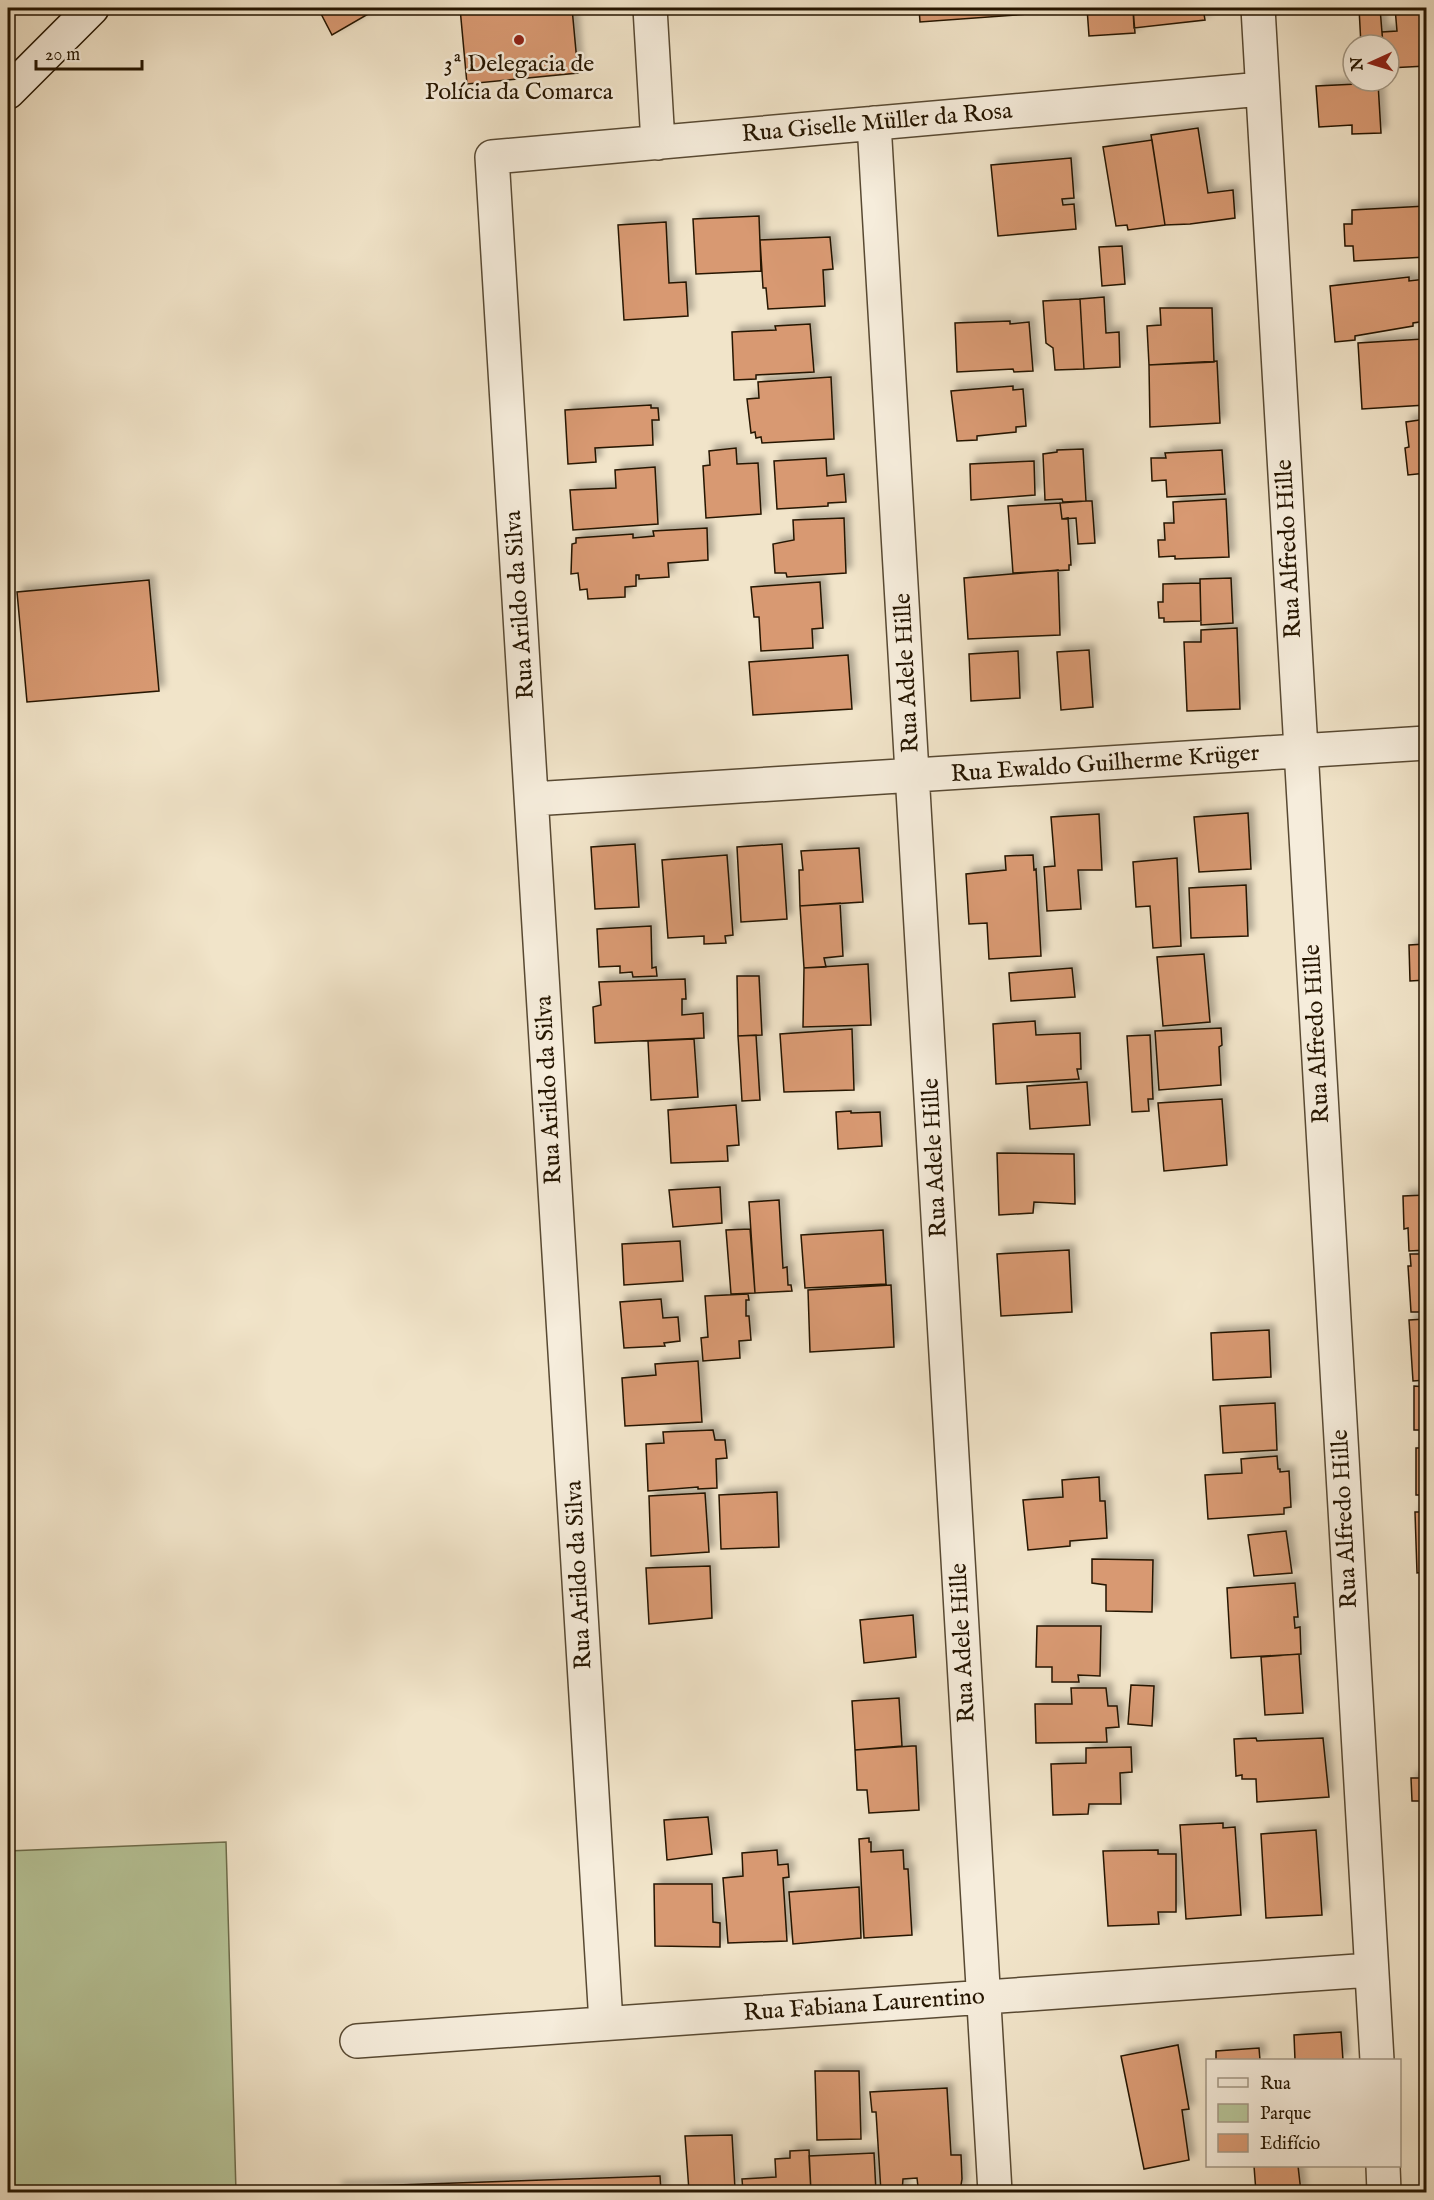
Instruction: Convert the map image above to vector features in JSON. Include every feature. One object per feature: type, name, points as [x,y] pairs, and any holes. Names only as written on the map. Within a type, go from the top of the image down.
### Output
[{"type":"street","points":[[8,92],[92,8]]},
{"type":"street","points":[[650,8],[658,143]]},
{"type":"street","name":"Rua Alfredo Hille","points":[[1258,8],[1377,2059]]},
{"type":"street","name":"Rua Giselle Müller da Rosa","points":[[492,157],[1262,88]]},
{"type":"street","name":"Rua Adele Hille","points":[[874,123],[995,2193]]},
{"type":"street","name":"Rua Arildo da Silva","points":[[492,157],[606,2023]]},
{"type":"street","name":"Rua Ewaldo Guilherme Krüger","points":[[532,799],[1426,743]]},
{"type":"street","name":"Rua Fabiana Laurentino","points":[[357,2041],[1371,1970]]},
{"type":"street","points":[[1383,2167],[1384,2193]]},
{"type":"green space","points":[[226,1842],[236,2192],[8,2192],[8,1851]]},
{"type":"building","points":[[318,8],[367,8],[370,13],[332,35]]},
{"type":"building","name":"3ª Delegacia de Polícia da Comarca","points":[[460,8],[572,8],[578,73],[467,84]]},
{"type":"building","points":[[919,8],[1042,8],[1042,13],[920,22]]},
{"type":"building","points":[[1087,8],[1133,8],[1135,33],[1089,36]]},
{"type":"building","points":[[1133,8],[1203,8],[1205,20],[1134,28]]},
{"type":"building","points":[[1359,8],[1380,8],[1382,33],[1360,33]]},
{"type":"building","points":[[1395,8],[1426,8],[1426,66],[1401,67],[1401,33],[1382,33],[1397,31]]},
{"type":"building","points":[[1341,85],[1341,93],[1379,93],[1381,133],[1352,134],[1352,125],[1319,127],[1316,86]]},
{"type":"building","points":[[1198,128],[1208,193],[1233,190],[1235,218],[1165,225],[1151,135]]},
{"type":"building","points":[[1152,140],[1165,225],[1128,230],[1127,225],[1116,226],[1103,147]]},
{"type":"building","points":[[1071,158],[1074,198],[1062,199],[1063,205],[1074,204],[1076,229],[998,236],[991,165]]},
{"type":"building","points":[[1426,206],[1426,257],[1354,261],[1353,246],[1345,246],[1344,224],[1352,224],[1352,210]]},
{"type":"building","points":[[759,216],[761,271],[696,274],[693,219]]},
{"type":"building","points":[[666,222],[669,283],[686,282],[688,316],[624,320],[618,225]]},
{"type":"building","points":[[830,237],[833,269],[823,270],[825,306],[768,309],[766,288],[763,288],[760,240]]},
{"type":"building","points":[[1122,246],[1125,284],[1102,286],[1099,247]]},
{"type":"building","points":[[1409,277],[1409,281],[1426,279],[1426,321],[1413,323],[1413,326],[1355,336],[1355,340],[1335,342],[1330,286]]},
{"type":"building","points":[[1104,297],[1106,333],[1119,332],[1120,367],[1084,369],[1080,299]]},
{"type":"building","points":[[1080,299],[1084,369],[1055,370],[1053,348],[1046,343],[1043,301]]},
{"type":"building","points":[[1160,308],[1212,308],[1214,362],[1149,365],[1147,326],[1161,325]]},
{"type":"building","points":[[1010,321],[1010,324],[1029,322],[1033,371],[1014,372],[1013,369],[957,372],[955,323]]},
{"type":"building","points":[[810,324],[814,372],[756,375],[756,379],[734,380],[732,332],[776,330],[775,326]]},
{"type":"building","points":[[1423,339],[1426,405],[1362,409],[1358,343]]},
{"type":"building","points":[[1217,361],[1220,423],[1150,427],[1149,365]]},
{"type":"building","points":[[831,377],[834,439],[762,443],[761,437],[756,438],[755,432],[751,433],[747,399],[759,398],[758,382]]},
{"type":"building","points":[[1013,386],[1013,390],[1023,389],[1026,426],[1016,427],[1016,432],[977,436],[977,440],[957,441],[951,391]]},
{"type":"building","points":[[651,405],[651,408],[658,408],[659,420],[652,420],[653,445],[595,448],[596,462],[568,464],[565,410]]},
{"type":"building","points":[[1426,419],[1426,473],[1408,475],[1405,448],[1409,447],[1406,422]]},
{"type":"building","points":[[736,448],[737,464],[758,463],[761,514],[706,518],[703,466],[710,465],[709,451]]},
{"type":"building","points":[[1083,449],[1086,501],[1045,500],[1043,454],[1057,452],[1057,450]]},
{"type":"building","points":[[1222,450],[1225,494],[1167,497],[1166,480],[1152,481],[1151,458],[1166,458],[1165,453]]},
{"type":"building","points":[[826,458],[827,476],[844,474],[846,502],[828,503],[828,506],[777,509],[774,461]]},
{"type":"building","points":[[1034,461],[1035,495],[971,500],[970,464]]},
{"type":"building","points":[[655,467],[658,524],[573,530],[570,490],[616,488],[615,470]]},
{"type":"building","points":[[1226,499],[1229,557],[1175,559],[1175,556],[1159,557],[1158,540],[1165,540],[1164,523],[1174,523],[1173,502]]},
{"type":"building","points":[[1092,501],[1095,543],[1078,544],[1076,518],[1062,519],[1060,503]]},
{"type":"building","points":[[1060,503],[1062,519],[1068,518],[1071,565],[1069,565],[1069,570],[1013,573],[1008,506]]},
{"type":"building","points":[[844,518],[846,573],[787,577],[786,573],[775,573],[773,544],[794,540],[793,520]]},
{"type":"building","points":[[707,528],[708,560],[668,563],[669,577],[639,579],[639,575],[636,575],[636,586],[625,587],[625,597],[588,599],[587,589],[580,590],[578,573],[571,574],[572,544],[576,543],[576,538],[633,534],[633,538],[654,536],[653,531]]},
{"type":"building","points":[[1058,570],[1060,635],[968,639],[964,578]]},
{"type":"building","points":[[1231,578],[1233,623],[1201,625],[1200,579]]},
{"type":"building","points":[[149,580],[159,691],[27,702],[17,592]]},
{"type":"building","points":[[820,582],[823,628],[812,629],[813,648],[761,651],[759,617],[754,617],[751,587]]},
{"type":"building","points":[[1200,583],[1201,621],[1164,622],[1164,618],[1159,618],[1158,602],[1163,602],[1163,584]]},
{"type":"building","points":[[1237,628],[1240,709],[1187,711],[1184,642],[1201,642],[1201,630]]},
{"type":"building","points":[[1089,650],[1093,707],[1061,710],[1057,652]]},
{"type":"building","points":[[1018,651],[1020,698],[971,701],[969,654]]},
{"type":"building","points":[[848,655],[852,709],[753,715],[749,662]]},
{"type":"building","points":[[1248,813],[1251,869],[1199,872],[1194,817]]},
{"type":"building","points":[[1099,814],[1102,870],[1078,870],[1081,909],[1047,911],[1044,867],[1055,866],[1051,817]]},
{"type":"building","points":[[635,844],[639,907],[595,909],[591,847]]},
{"type":"building","points":[[782,844],[787,919],[741,922],[737,847]]},
{"type":"building","points":[[859,848],[863,902],[800,906],[799,870],[803,870],[801,851]]},
{"type":"building","points":[[727,855],[733,935],[725,936],[726,943],[704,944],[704,936],[668,938],[662,860]]},
{"type":"building","points":[[1033,855],[1034,870],[1036,869],[1041,956],[989,959],[987,923],[969,924],[966,874],[1006,870],[1005,856]]},
{"type":"building","points":[[1177,858],[1181,946],[1153,948],[1150,906],[1136,907],[1133,862]]},
{"type":"building","points":[[1246,885],[1248,936],[1191,938],[1189,888]]},
{"type":"building","points":[[840,903],[843,956],[824,958],[826,967],[804,968],[800,906]]},
{"type":"building","points":[[651,926],[652,968],[656,967],[657,976],[633,977],[632,972],[620,973],[620,966],[599,967],[597,929]]},
{"type":"building","points":[[1426,944],[1426,980],[1410,981],[1409,945]]},
{"type":"building","points":[[1204,954],[1210,1022],[1163,1026],[1157,957]]},
{"type":"building","points":[[868,964],[871,1025],[803,1027],[804,968]]},
{"type":"building","points":[[1072,968],[1075,997],[1011,1001],[1009,973]]},
{"type":"building","points":[[737,976],[759,976],[762,1035],[738,1036]]},
{"type":"building","points":[[685,979],[686,999],[682,999],[682,1015],[703,1013],[704,1038],[595,1043],[593,1007],[601,1005],[599,982]]},
{"type":"building","points":[[1035,1021],[1036,1035],[1080,1033],[1081,1069],[1077,1069],[1079,1079],[996,1084],[993,1024]]},
{"type":"building","points":[[1221,1028],[1222,1045],[1219,1047],[1221,1085],[1159,1090],[1155,1031]]},
{"type":"building","points":[[852,1029],[854,1090],[784,1092],[780,1034]]},
{"type":"building","points":[[756,1035],[760,1100],[742,1101],[738,1036]]},
{"type":"building","points":[[1150,1035],[1153,1099],[1148,1099],[1149,1111],[1132,1112],[1127,1036]]},
{"type":"building","points":[[694,1039],[698,1097],[651,1100],[648,1041]]},
{"type":"building","points":[[1087,1082],[1090,1125],[1030,1129],[1027,1086]]},
{"type":"building","points":[[1222,1099],[1227,1165],[1164,1171],[1158,1103]]},
{"type":"building","points":[[736,1105],[739,1145],[727,1146],[728,1161],[671,1163],[668,1110]]},
{"type":"building","points":[[851,1111],[851,1113],[880,1112],[882,1146],[838,1149],[836,1112]]},
{"type":"building","points":[[997,1153],[1074,1154],[1075,1204],[1034,1202],[1033,1213],[999,1215]]},
{"type":"building","points":[[720,1187],[722,1223],[673,1227],[669,1190]]},
{"type":"building","points":[[1426,1195],[1426,1250],[1409,1251],[1408,1228],[1404,1229],[1403,1196]]},
{"type":"building","points":[[779,1200],[783,1268],[787,1267],[788,1285],[791,1285],[792,1291],[755,1293],[749,1202]]},
{"type":"building","points":[[750,1229],[755,1293],[731,1294],[726,1230]]},
{"type":"building","points":[[883,1230],[886,1284],[805,1288],[801,1235]]},
{"type":"building","points":[[680,1241],[683,1281],[624,1285],[622,1244]]},
{"type":"building","points":[[1069,1250],[1072,1312],[1001,1316],[997,1254]]},
{"type":"building","points":[[1410,1254],[1426,1254],[1426,1312],[1411,1312],[1408,1266],[1411,1266]]},
{"type":"building","points":[[891,1285],[894,1347],[810,1352],[808,1290]]},
{"type":"building","points":[[748,1294],[746,1316],[749,1316],[751,1340],[739,1341],[740,1358],[703,1361],[701,1338],[708,1337],[705,1296]]},
{"type":"building","points":[[661,1299],[663,1318],[678,1317],[680,1341],[664,1343],[665,1346],[624,1348],[620,1302]]},
{"type":"building","points":[[1426,1319],[1426,1380],[1413,1381],[1409,1320]]},
{"type":"building","points":[[1269,1330],[1271,1377],[1213,1380],[1211,1333]]},
{"type":"building","points":[[698,1361],[702,1422],[625,1426],[622,1378],[656,1375],[655,1364]]},
{"type":"building","points":[[1414,1386],[1426,1387],[1426,1430],[1414,1430]]},
{"type":"building","points":[[1275,1403],[1277,1450],[1223,1453],[1220,1406]]},
{"type":"building","points":[[713,1430],[715,1440],[725,1440],[727,1458],[716,1459],[717,1488],[698,1489],[698,1487],[648,1491],[646,1444],[664,1443],[663,1432]]},
{"type":"building","points":[[1416,1448],[1426,1448],[1426,1495],[1416,1495]]},
{"type":"building","points":[[1277,1456],[1280,1472],[1289,1471],[1291,1507],[1284,1508],[1284,1514],[1208,1519],[1205,1475],[1242,1473],[1241,1459]]},
{"type":"building","points":[[1099,1477],[1100,1501],[1105,1501],[1107,1538],[1070,1541],[1070,1546],[1028,1550],[1023,1500],[1063,1497],[1062,1480]]},
{"type":"building","points":[[777,1492],[779,1547],[721,1549],[719,1495]]},
{"type":"building","points":[[705,1493],[709,1552],[651,1556],[649,1496]]},
{"type":"building","points":[[1415,1512],[1426,1512],[1426,1572],[1417,1573]]},
{"type":"building","points":[[1286,1531],[1292,1573],[1254,1576],[1248,1535]]},
{"type":"building","points":[[1092,1559],[1153,1560],[1152,1612],[1106,1611],[1106,1585],[1092,1583]]},
{"type":"building","points":[[710,1566],[712,1618],[649,1624],[646,1568]]},
{"type":"building","points":[[1295,1583],[1298,1617],[1294,1617],[1295,1628],[1300,1627],[1301,1654],[1231,1658],[1227,1588]]},
{"type":"building","points":[[1423,1591],[1426,1591],[1426,1635]]},
{"type":"building","points":[[913,1615],[916,1657],[864,1663],[860,1620]]},
{"type":"building","points":[[1037,1626],[1101,1626],[1100,1676],[1078,1675],[1079,1682],[1052,1682],[1052,1667],[1036,1667]]},
{"type":"building","points":[[1299,1654],[1303,1713],[1265,1715],[1261,1657]]},
{"type":"building","points":[[1131,1685],[1154,1686],[1152,1726],[1128,1724]]},
{"type":"building","points":[[1071,1688],[1106,1688],[1108,1706],[1117,1706],[1119,1727],[1106,1728],[1107,1742],[1036,1743],[1035,1704],[1072,1704]]},
{"type":"building","points":[[899,1698],[902,1746],[855,1750],[852,1701]]},
{"type":"building","points":[[1256,1738],[1257,1741],[1323,1738],[1329,1797],[1257,1802],[1256,1779],[1242,1779],[1242,1775],[1236,1776],[1234,1739]]},
{"type":"building","points":[[916,1746],[919,1810],[869,1813],[867,1790],[857,1790],[855,1750]]},
{"type":"building","points":[[1131,1747],[1132,1772],[1120,1773],[1121,1804],[1089,1804],[1088,1814],[1053,1815],[1051,1764],[1086,1763],[1086,1748]]},
{"type":"building","points":[[1411,1778],[1426,1778],[1426,1801],[1412,1801]]},
{"type":"building","points":[[708,1817],[712,1854],[667,1860],[664,1820]]},
{"type":"building","points":[[1223,1823],[1223,1828],[1235,1827],[1241,1915],[1186,1919],[1180,1825]]},
{"type":"building","points":[[1316,1830],[1322,1915],[1266,1918],[1261,1834]]},
{"type":"building","points":[[869,1838],[871,1852],[903,1850],[904,1869],[908,1869],[912,1935],[864,1938],[859,1839]]},
{"type":"building","points":[[777,1850],[778,1865],[788,1864],[789,1877],[783,1878],[787,1941],[728,1943],[723,1878],[743,1876],[742,1853]]},
{"type":"building","points":[[1158,1850],[1158,1854],[1176,1854],[1176,1912],[1158,1912],[1159,1924],[1108,1926],[1103,1851]]},
{"type":"building","points":[[654,1884],[712,1884],[713,1922],[720,1923],[720,1947],[655,1946]]},
{"type":"building","points":[[859,1887],[861,1938],[793,1944],[789,1892]]},
{"type":"building","points":[[1341,2032],[1343,2059],[1295,2059],[1294,2035]]},
{"type":"building","points":[[1178,2045],[1189,2109],[1182,2110],[1189,2160],[1144,2169],[1121,2056]]},
{"type":"building","points":[[1259,2048],[1260,2059],[1216,2059],[1216,2051]]},
{"type":"building","points":[[815,2071],[859,2071],[861,2139],[817,2140]]},
{"type":"building","points":[[947,2088],[951,2155],[961,2155],[960,2191],[940,2192],[939,2186],[918,2187],[917,2178],[903,2179],[902,2192],[881,2192],[876,2112],[872,2112],[870,2092]]},
{"type":"building","points":[[732,2135],[735,2189],[689,2191],[685,2136]]},
{"type":"building","points":[[809,2150],[811,2192],[743,2192],[742,2179],[776,2177],[775,2159],[790,2158],[790,2151]]},
{"type":"building","points":[[874,2153],[876,2192],[811,2192],[809,2156]]},
{"type":"building","points":[[1254,2167],[1298,2167],[1301,2192],[1256,2192]]},
{"type":"building","points":[[660,2176],[661,2192],[337,2192],[337,2187]]},
{"type":"place","name":"3ª Delegacia de Polícia da Comarca","points":[[519,40]]}]
